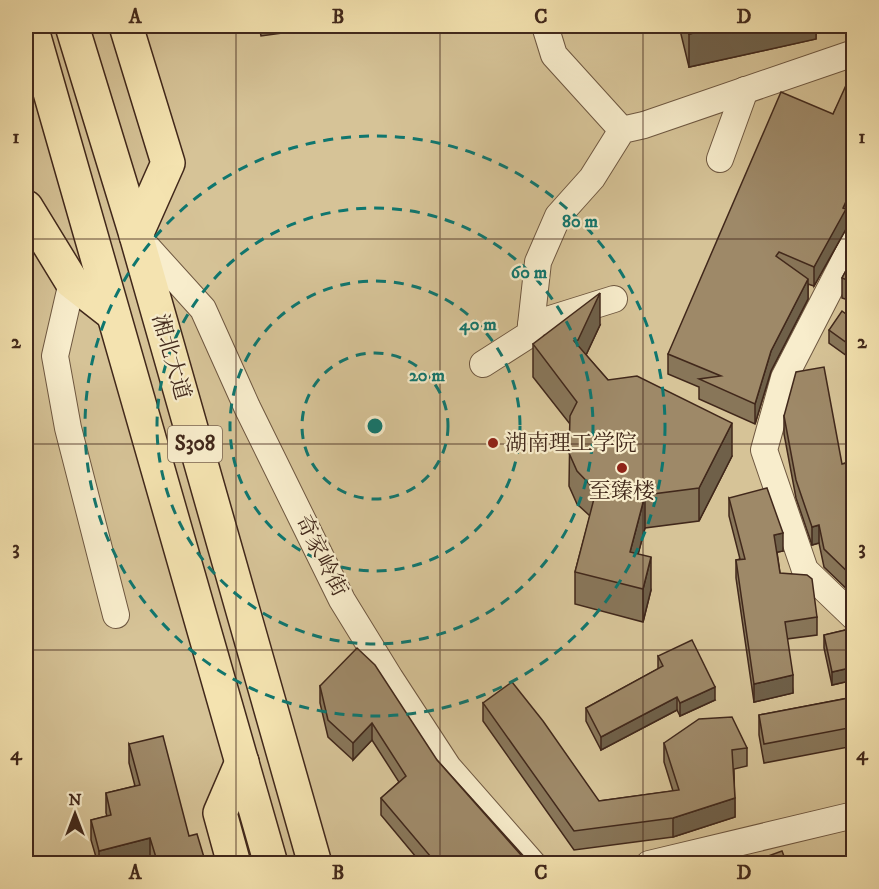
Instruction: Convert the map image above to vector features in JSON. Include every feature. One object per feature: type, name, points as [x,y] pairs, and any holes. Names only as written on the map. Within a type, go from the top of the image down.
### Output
[{"type":"main road","name":"湘北大道","points":[[31,26],[271,864]]},
{"type":"main road","name":"湘北大道","points":[[72,26],[136,235],[315,864]]},
{"type":"main road","points":[[126,26],[168,163],[136,235]]},
{"type":"main road","points":[[72,282],[81,200]]},
{"type":"main road","points":[[26,207],[72,282],[113,314]]},
{"type":"main road","points":[[234,864],[220,813],[242,762]]},
{"type":"street","points":[[545,26],[554,55],[621,130]]},
{"type":"street","points":[[483,364],[530,334],[538,262],[558,216],[592,178],[621,130],[854,53]]},
{"type":"street","points":[[720,159],[745,90]]},
{"type":"street","name":"奇家岭街","points":[[136,235],[203,309],[247,407],[342,600],[390,678],[448,767],[532,864]]},
{"type":"street","points":[[854,242],[784,378],[764,450],[805,570],[854,617]]},
{"type":"street","points":[[72,282],[56,356],[68,428],[116,615]]},
{"type":"street","points":[[531,325],[615,299]]},
{"type":"street","points":[[649,864],[854,815]]},
{"type":"shaded area","points":[[26,26],[853,26],[853,863],[26,863]]},
{"type":"building","points":[[687,26],[725,26],[689,34]]},
{"type":"building","points":[[852,72],[854,73],[854,184],[843,208],[846,209],[814,267],[779,252],[776,256],[808,279],[771,351],[755,404],[699,379],[721,376],[668,354],[781,92],[833,114]]},
{"type":"building","points":[[854,256],[854,283],[842,278]]},
{"type":"building","name":"至臻楼","points":[[600,293],[578,340],[574,341],[608,380],[637,376],[732,423],[699,488],[645,495],[630,552],[651,557],[643,589],[575,572],[596,491],[577,471],[569,453],[570,416],[577,402],[533,344]]},
{"type":"building","points":[[842,311],[854,320],[854,348],[829,330]]},
{"type":"building","points":[[824,367],[842,464],[854,461],[854,578],[824,549],[819,525],[812,527],[796,480],[784,416],[796,372]]},
{"type":"building","points":[[767,488],[783,533],[774,535],[780,573],[807,575],[812,579],[817,617],[785,622],[793,675],[754,684],[736,560],[745,559],[729,498]]},
{"type":"building","points":[[854,628],[854,667],[832,672],[824,635]]},
{"type":"building","points":[[692,640],[715,687],[680,703],[677,697],[601,737],[586,708],[663,666],[658,656]]},
{"type":"building","points":[[357,648],[375,665],[437,760],[529,864],[420,864],[431,857],[381,798],[406,776],[372,723],[353,743],[328,720],[320,686]]},
{"type":"building","points":[[512,682],[543,721],[599,801],[679,790],[664,743],[699,719],[732,717],[747,748],[732,750],[735,798],[673,818],[574,831],[483,703]]},
{"type":"building","points":[[854,697],[854,727],[764,744],[759,715]]},
{"type":"building","points":[[163,736],[189,836],[197,834],[206,864],[158,864],[150,838],[99,851],[91,820],[111,815],[106,793],[140,785],[129,744]]},
{"type":"building","points":[[782,851],[787,864],[749,864],[749,863]]},
{"type":"building","points":[[854,854],[854,864],[807,864]]},
{"type":"place","name":"湖南理工学院","points":[[493,443]]},
{"type":"place","name":"至臻楼","points":[[622,468]]}]
